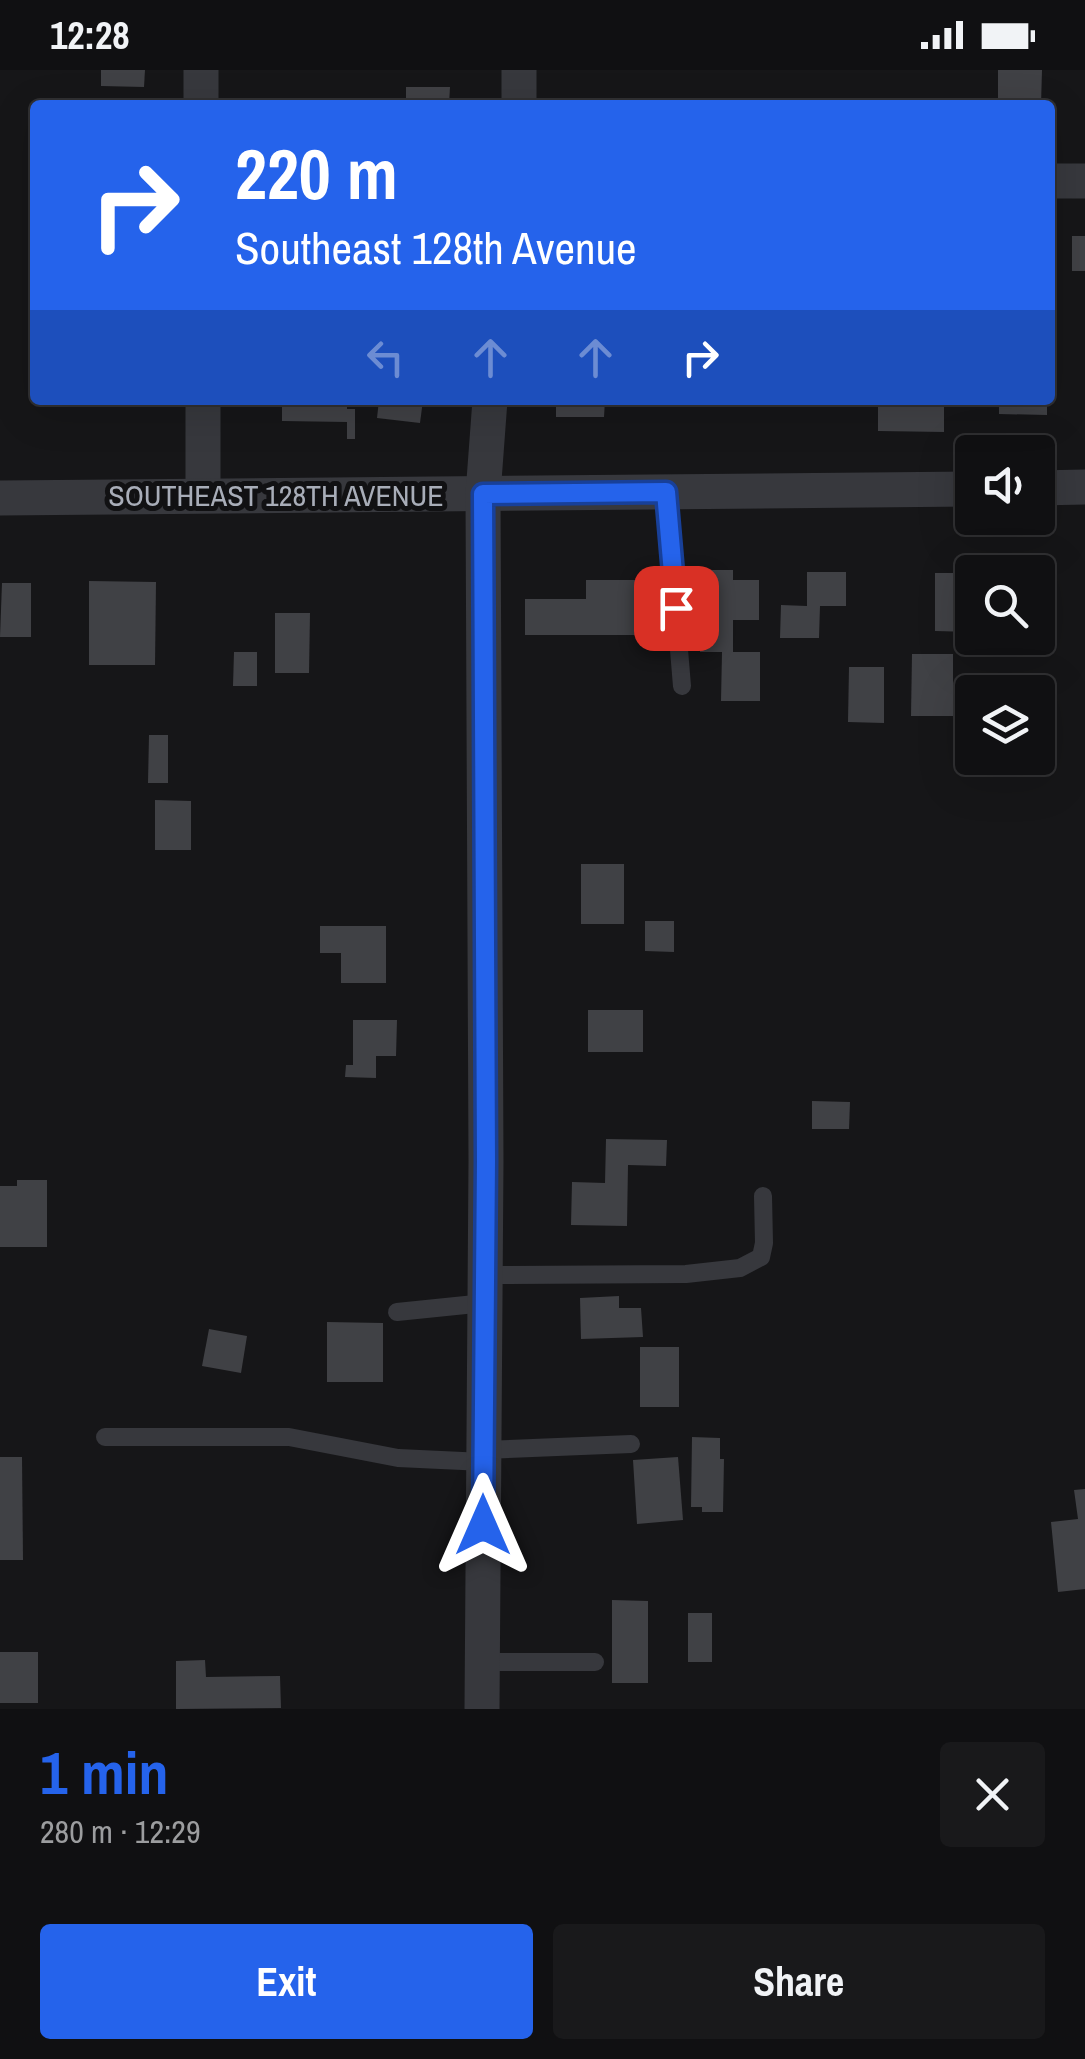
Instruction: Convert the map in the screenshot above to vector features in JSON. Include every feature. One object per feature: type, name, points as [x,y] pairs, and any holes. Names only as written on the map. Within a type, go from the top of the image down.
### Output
[{"type":"street","points":[[201,70],[201,100]]},
{"type":"street","points":[[519,70],[519,100]]},
{"type":"street","points":[[1055,181],[1085,181]]},
{"type":"street","points":[[203,405],[204,496]]},
{"type":"street","points":[[482,1709],[483,494],[490,405]]},
{"type":"street","points":[[1055,488],[1085,487]]},
{"type":"street","name":"SOUTHEAST 128TH AVENUE","points":[[0,498],[955,488]]},
{"type":"lane","points":[[666,492],[682,686]]},
{"type":"lane","points":[[397,1312],[484,1289],[740,1268],[761,1256],[763,1196]]},
{"type":"lane","points":[[105,1438],[289,1438],[398,1458],[484,1456],[631,1444]]},
{"type":"lane","points":[[482,1662],[595,1662]]},
{"type":"building","points":[[101,70],[145,70],[144,87],[101,86]]},
{"type":"building","points":[[998,70],[1042,70],[1041,100],[998,100]]},
{"type":"building","points":[[406,87],[450,87],[449,100],[406,100]]},
{"type":"building","points":[[1072,236],[1085,236],[1085,271],[1072,271]]},
{"type":"building","points":[[282,405],[347,405],[347,409],[355,409],[355,439],[347,439],[347,422],[282,421]]},
{"type":"building","points":[[378,405],[422,405],[420,423],[377,418]]},
{"type":"building","points":[[556,405],[605,405],[604,417],[556,417]]},
{"type":"building","points":[[878,405],[944,405],[944,432],[878,431]]},
{"type":"building","points":[[999,405],[1047,405],[1047,415],[999,414]]},
{"type":"building","points":[[700,570],[733,570],[733,580],[759,580],[759,620],[733,620],[733,652],[760,652],[760,701],[721,701],[722,652],[700,652]]},
{"type":"building","points":[[807,572],[846,572],[846,606],[820,606],[819,638],[780,638],[781,605],[807,606]]},
{"type":"building","points":[[935,573],[955,573],[955,632],[935,631]]},
{"type":"building","points":[[586,580],[635,580],[635,635],[525,635],[525,599],[586,599]]},
{"type":"building","points":[[89,581],[156,582],[155,665],[89,665]]},
{"type":"building","points":[[2,583],[31,583],[31,637],[0,637]]},
{"type":"building","points":[[275,613],[310,613],[309,673],[275,673]]},
{"type":"building","points":[[234,652],[257,652],[257,686],[233,686]]},
{"type":"building","points":[[912,654],[953,654],[953,716],[911,716]]},
{"type":"building","points":[[849,667],[884,667],[884,723],[848,722]]},
{"type":"building","points":[[149,735],[168,735],[168,783],[148,783]]},
{"type":"building","points":[[155,800],[191,801],[191,850],[155,850]]},
{"type":"building","points":[[581,864],[624,864],[624,924],[581,924]]},
{"type":"building","points":[[645,921],[674,921],[674,952],[645,951]]},
{"type":"building","points":[[320,926],[386,926],[386,983],[341,983],[341,953],[320,953]]},
{"type":"building","points":[[588,1010],[643,1010],[643,1052],[588,1052]]},
{"type":"building","points":[[353,1020],[397,1020],[396,1056],[376,1056],[376,1078],[345,1077],[346,1065],[353,1065]]},
{"type":"building","points":[[812,1101],[850,1102],[849,1129],[812,1129]]},
{"type":"building","points":[[606,1139],[667,1140],[666,1166],[628,1165],[627,1226],[571,1225],[572,1182],[605,1183]]},
{"type":"building","points":[[17,1180],[47,1180],[47,1247],[0,1247],[0,1186],[17,1186]]},
{"type":"building","points":[[619,1296],[619,1308],[641,1308],[643,1337],[581,1339],[580,1298]]},
{"type":"building","points":[[327,1322],[383,1323],[383,1382],[327,1382]]},
{"type":"building","points":[[209,1329],[247,1336],[241,1373],[202,1366]]},
{"type":"building","points":[[640,1347],[679,1347],[679,1407],[640,1407]]},
{"type":"building","points":[[692,1437],[720,1438],[720,1459],[724,1459],[723,1512],[702,1512],[702,1507],[691,1507]]},
{"type":"building","points":[[0,1457],[22,1457],[23,1560],[0,1560]]},
{"type":"building","points":[[678,1457],[683,1520],[637,1524],[633,1460]]},
{"type":"building","points":[[1085,1489],[1085,1589],[1058,1592],[1051,1522],[1078,1519],[1074,1490]]},
{"type":"building","points":[[612,1600],[648,1601],[648,1683],[612,1683]]},
{"type":"building","points":[[688,1613],[712,1613],[712,1662],[688,1662]]},
{"type":"building","points":[[0,1652],[38,1652],[38,1703],[0,1703]]},
{"type":"building","points":[[205,1660],[206,1677],[280,1676],[281,1708],[176,1709],[176,1661]]},
{"type":"route","points":[[483,1525],[483,494],[666,492],[676,608]]}]
